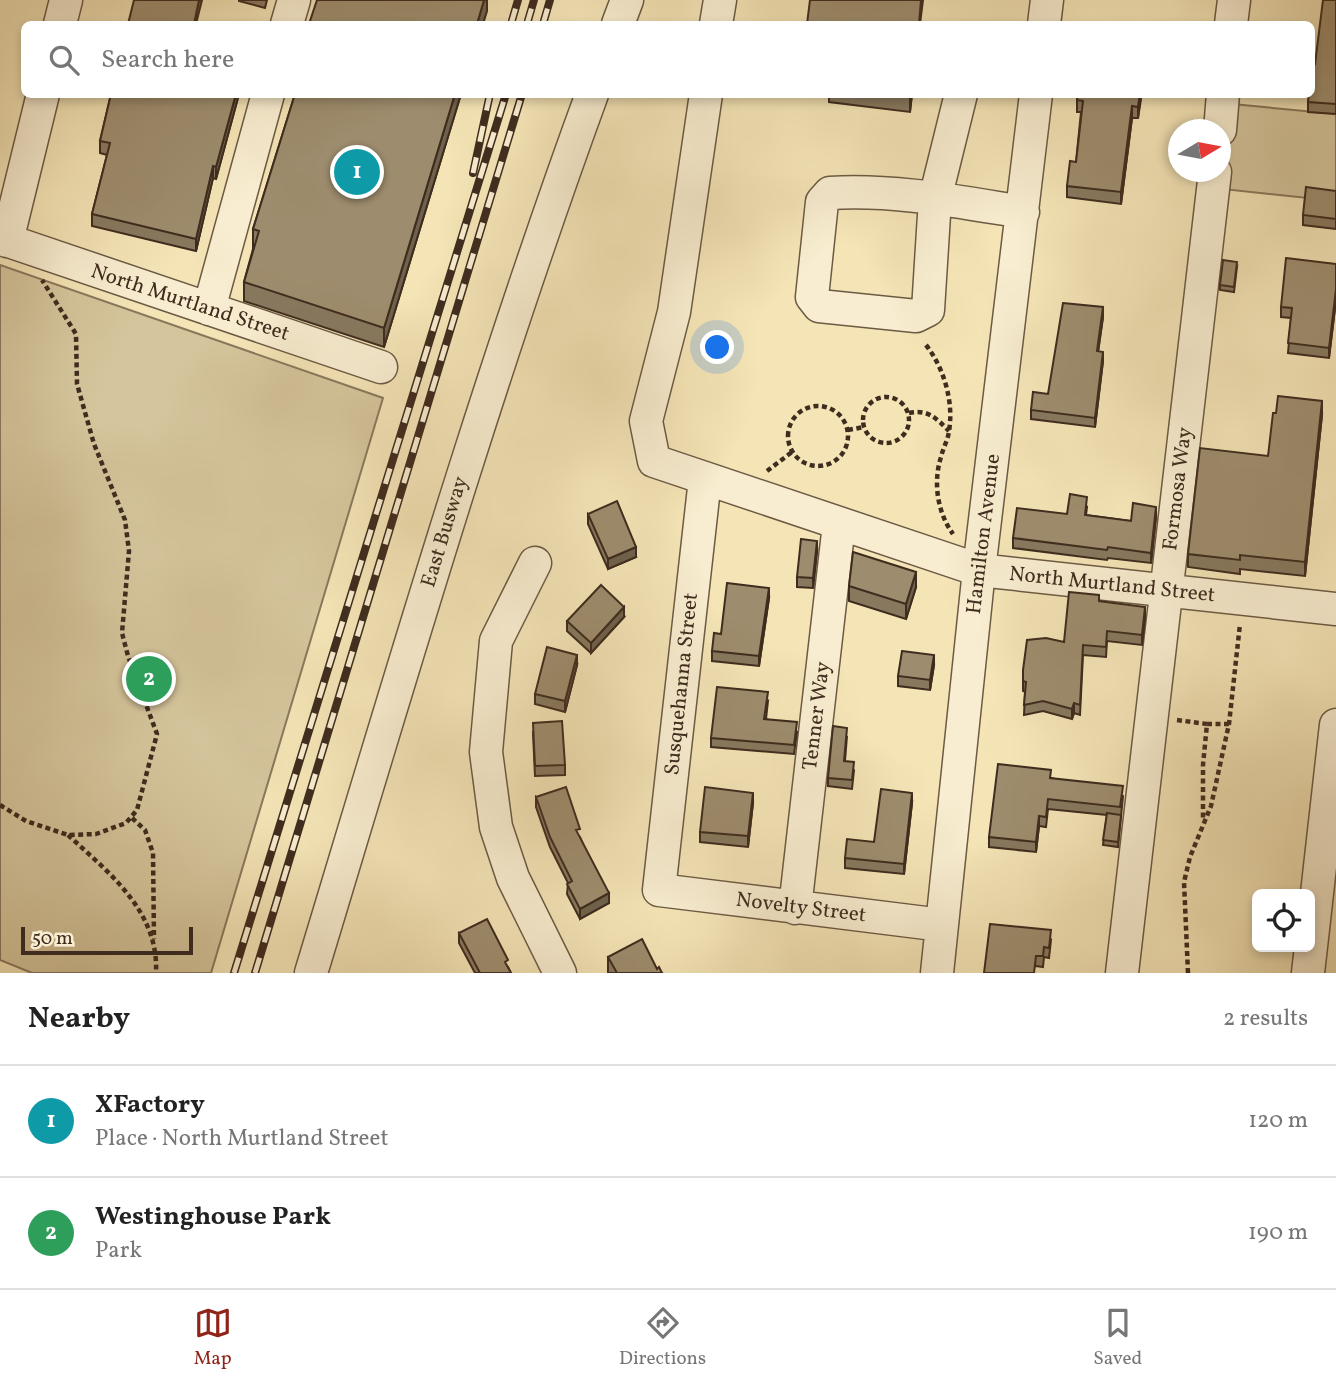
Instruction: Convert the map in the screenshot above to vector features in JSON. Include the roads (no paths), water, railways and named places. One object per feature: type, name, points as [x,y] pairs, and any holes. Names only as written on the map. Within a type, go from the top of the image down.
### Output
[{"type":"street","points":[[61,21],[66,0]]},
{"type":"street","points":[[288,21],[293,0]]},
{"type":"street","points":[[619,21],[627,0]]},
{"type":"street","points":[[716,21],[720,0]]},
{"type":"street","points":[[1044,21],[1047,0]]},
{"type":"street","points":[[1231,21],[1234,0]]},
{"type":"street","points":[[3,240],[42,98]]},
{"type":"street","points":[[209,309],[267,98]]},
{"type":"street","name":"East Busway","points":[[311,973],[474,438],[555,194],[591,98]]},
{"type":"street","name":"North Murtland Street","points":[[705,98],[674,312],[646,421],[654,461],[979,570],[1336,609]]},
{"type":"street","points":[[960,98],[935,199],[928,310],[916,316],[819,306],[813,297],[822,202],[830,193],[935,199],[1023,212]]},
{"type":"street","name":"Hamilton Avenue","points":[[937,973],[979,570],[1036,98]]},
{"type":"street","points":[[1221,119],[1223,98]]},
{"type":"street","name":"Formosa Way","points":[[1122,973],[1214,182]]},
{"type":"street","name":"North Murtland Street","points":[[3,240],[381,367]]},
{"type":"street","name":"Susquehanna Street","points":[[659,890],[705,479]]},
{"type":"street","name":"Tenner Way","points":[[794,908],[839,524]]},
{"type":"street","points":[[535,563],[496,641],[486,752],[496,827],[513,878],[560,973]]},
{"type":"street","points":[[1308,973],[1336,725]]},
{"type":"street","name":"Novelty Street","points":[[659,890],[943,925]]},
{"type":"railway","points":[[512,21],[518,0]]},
{"type":"railway","points":[[528,21],[534,0]]},
{"type":"railway","points":[[544,21],[550,0]]},
{"type":"railway","points":[[473,173],[489,98]]},
{"type":"railway","points":[[234,973],[505,98]]},
{"type":"railway","points":[[255,973],[521,98]]},
{"type":"place","name":"XFactory","points":[[357,172]]},
{"type":"place","name":"Westinghouse Park","points":[[149,679]]}]
